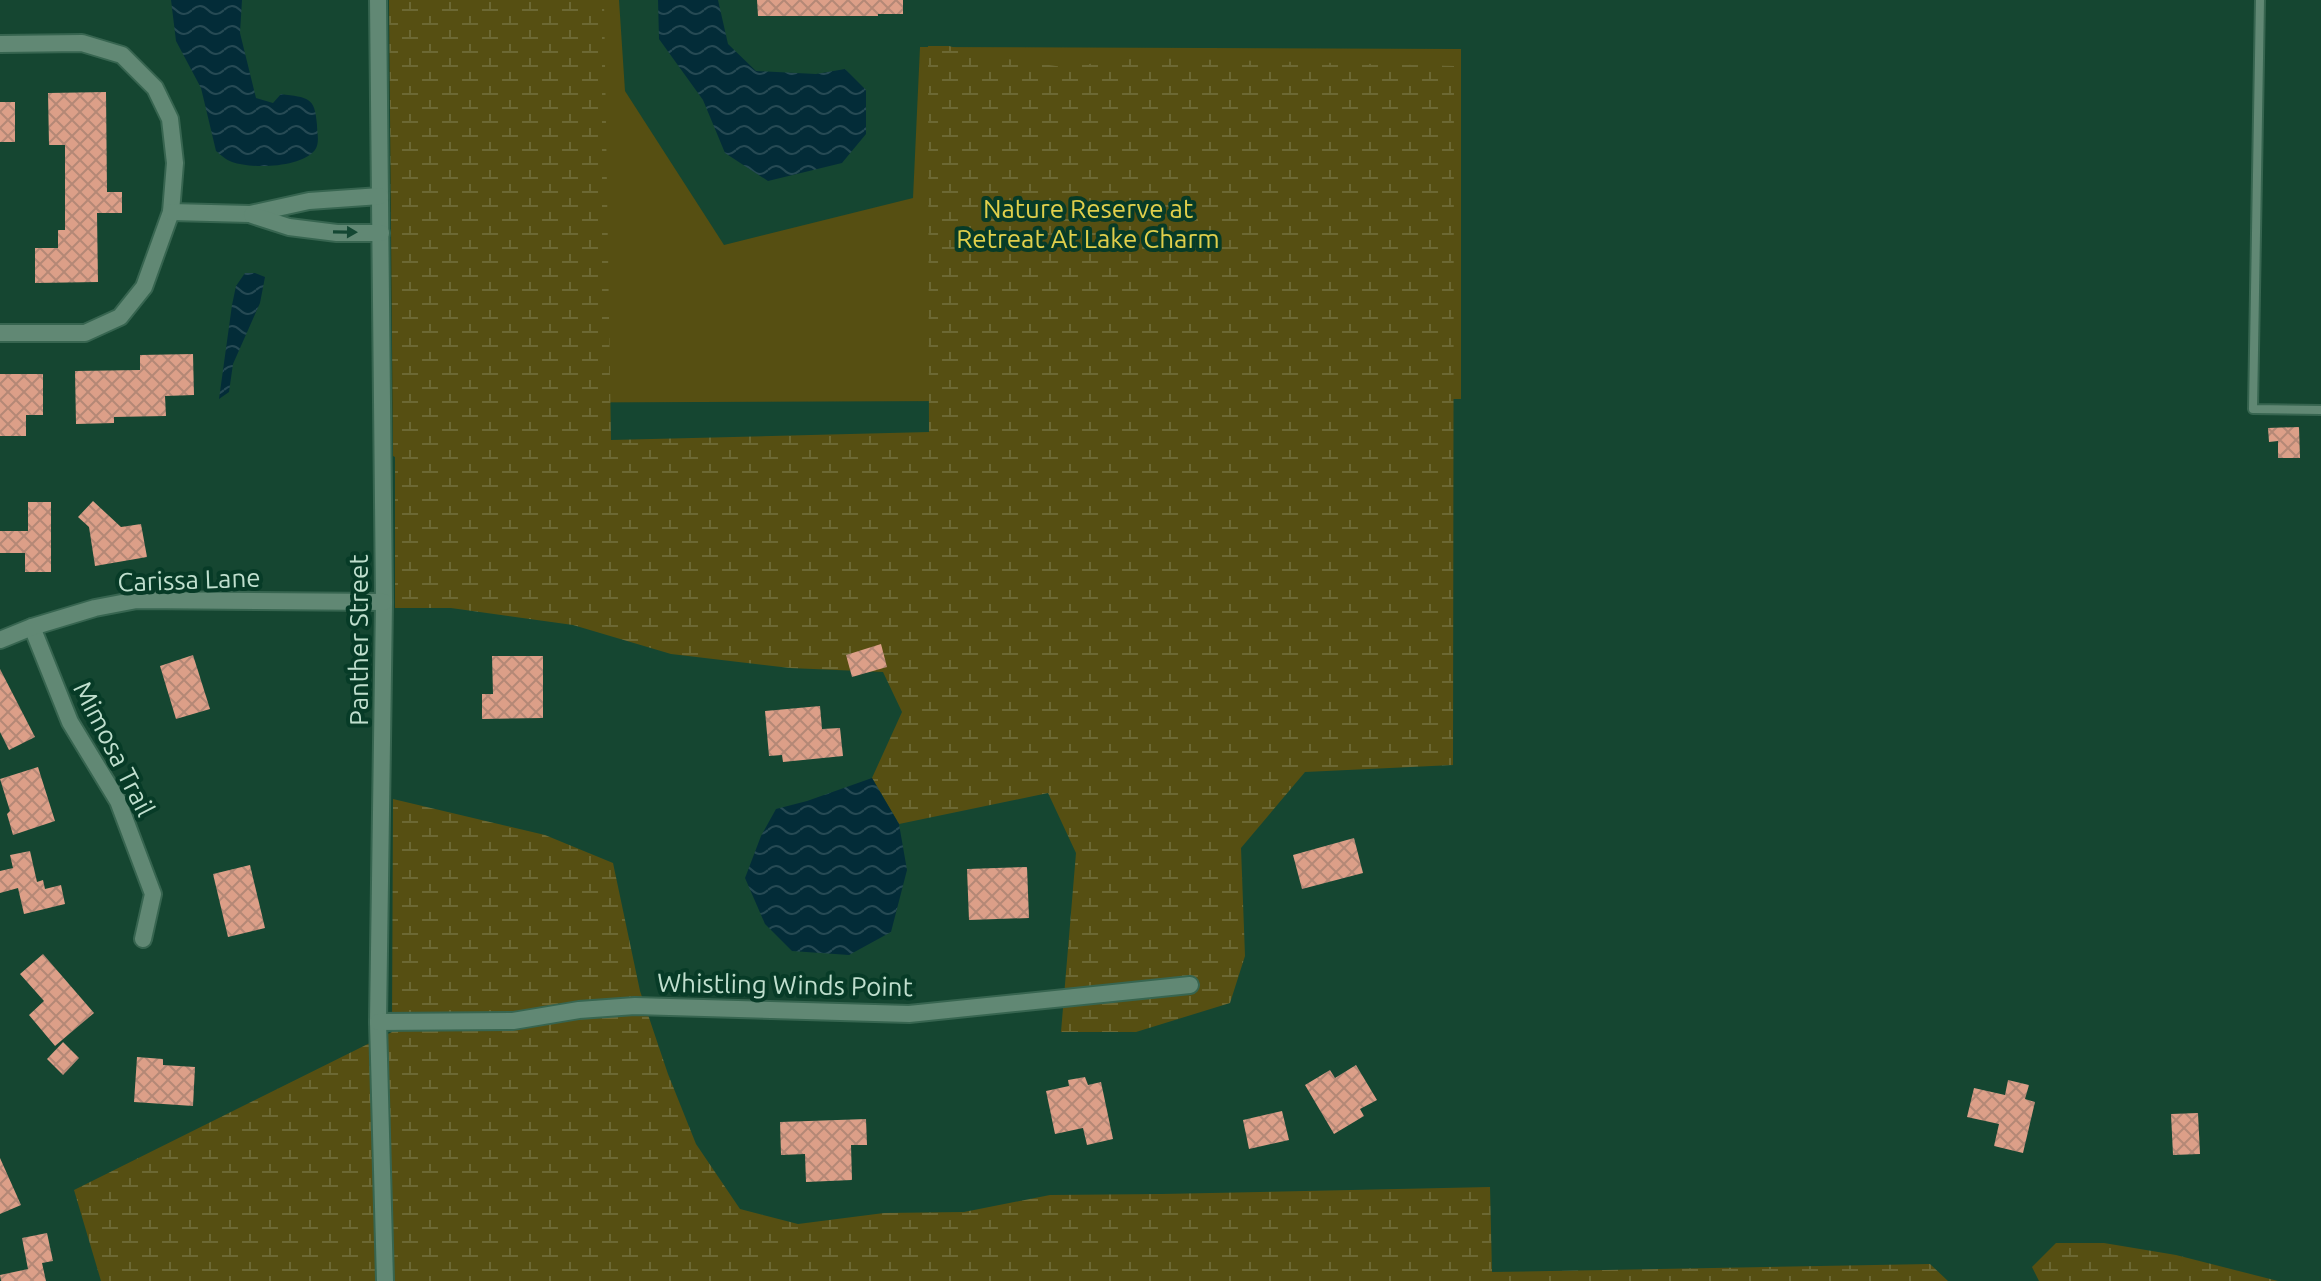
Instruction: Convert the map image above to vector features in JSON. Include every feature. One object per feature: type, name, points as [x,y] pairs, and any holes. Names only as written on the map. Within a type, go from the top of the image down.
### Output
[{"type":"street","name":"Panther Street","points":[[378,0],[384,602],[378,1022],[385,1281]]},
{"type":"street","points":[[0,44],[82,43],[122,55],[155,88],[170,119],[175,163],[171,212],[144,287],[120,317],[85,333],[0,333]]},
{"type":"street","points":[[171,212],[250,214],[309,201],[380,196]]},
{"type":"street","points":[[309,201],[309,230]]},
{"type":"street","points":[[250,214],[309,230],[381,233]]},
{"type":"street","name":"Carissa Lane","points":[[0,640],[95,608],[137,600],[384,602]]},
{"type":"street","name":"Mimosa Trail","points":[[32,627],[70,722],[118,801],[153,894],[143,939]]},
{"type":"street","name":"Whistling Winds Point","points":[[378,1022],[513,1021],[579,1010],[635,1006],[909,1014],[1190,985]]},
{"type":"lane","points":[[2260,0],[2253,409],[2321,410]]},
{"type":"green space","points":[[389,0],[604,0],[611,440],[929,432],[928,46],[949,46],[986,56],[1063,67],[1140,58],[1454,66],[1453,765],[1305,772],[1241,848],[1245,956],[1230,1003],[1136,1032],[1061,1032],[1076,853],[1048,793],[899,824],[872,778],[902,712],[883,672],[790,668],[671,654],[573,625],[451,608],[395,608]]},
{"type":"green space","name":"Nature Reserve at Retreat At Lake Charm","points":[[417,0],[619,0],[625,91],[724,245],[913,198],[920,47],[1461,49],[1461,399],[421,403]]},
{"type":"green space","points":[[393,799],[545,835],[613,863],[640,991],[668,1074],[696,1144],[740,1209],[798,1224],[884,1213],[964,1212],[1050,1195],[1490,1187],[1492,1272],[1930,1264],[1948,1281],[101,1281],[74,1190],[392,1032]]},
{"type":"green space","points":[[2056,1243],[2104,1243],[2176,1255],[2278,1281],[2039,1281],[2032,1267]]},
{"type":"water","points":[[171,0],[242,0],[240,33],[256,98],[273,103],[281,94],[308,100],[316,116],[318,141],[315,150],[288,164],[263,166],[232,162],[216,151],[201,88],[176,41]]},
{"type":"water","points":[[658,0],[718,0],[728,44],[756,71],[816,74],[845,69],[866,90],[866,134],[842,163],[768,181],[725,153],[703,100],[659,39]]},
{"type":"water","points":[[245,273],[265,277],[260,303],[233,364],[229,392],[219,399],[232,305],[236,286]]},
{"type":"water","points":[[872,778],[899,824],[907,870],[891,932],[849,955],[792,951],[765,924],[745,878],[761,836],[776,809]]},
{"type":"building","points":[[757,0],[903,0],[903,14],[758,16]]},
{"type":"building","points":[[106,92],[107,192],[122,192],[122,213],[97,213],[98,282],[35,283],[35,248],[58,248],[58,230],[65,230],[65,145],[49,145],[48,93]]},
{"type":"building","points":[[0,102],[15,102],[15,142],[0,142]]},
{"type":"building","points":[[193,354],[194,395],[165,396],[166,416],[114,417],[114,423],[76,424],[75,371],[140,370],[140,355]]},
{"type":"building","points":[[0,374],[43,374],[43,415],[26,415],[26,436],[0,436]]},
{"type":"building","points":[[2299,427],[2300,458],[2278,458],[2278,441],[2269,442],[2268,428]]},
{"type":"building","points":[[93,501],[121,527],[141,524],[147,557],[95,566],[89,527],[78,517]]},
{"type":"building","points":[[28,502],[51,502],[51,572],[25,572],[25,553],[0,553],[0,531],[28,531]]},
{"type":"building","points":[[881,644],[887,667],[852,677],[846,655]]},
{"type":"building","points":[[193,655],[210,709],[176,719],[160,666]]},
{"type":"building","points":[[492,656],[543,656],[543,718],[482,719],[482,694],[493,694]]},
{"type":"building","points":[[0,669],[35,737],[9,750],[0,732]]},
{"type":"building","points":[[820,706],[822,729],[840,728],[843,756],[783,762],[782,755],[769,756],[765,711]]},
{"type":"building","points":[[38,767],[55,821],[13,835],[7,814],[10,811],[0,779]]},
{"type":"building","points":[[1354,838],[1363,873],[1302,889],[1293,855]]},
{"type":"building","points":[[30,851],[37,882],[43,880],[45,889],[61,885],[65,904],[24,914],[18,888],[0,893],[0,871],[13,868],[10,855]]},
{"type":"building","points":[[250,865],[265,928],[228,937],[213,874]]},
{"type":"building","points":[[1027,867],[1029,918],[969,920],[967,869]]},
{"type":"building","points":[[43,954],[94,1013],[55,1046],[29,1015],[44,1001],[20,974]]},
{"type":"building","points":[[63,1042],[79,1058],[63,1075],[47,1059]]},
{"type":"building","points":[[137,1057],[163,1059],[163,1065],[195,1067],[193,1106],[134,1102]]},
{"type":"building","points":[[1356,1065],[1377,1100],[1360,1109],[1364,1116],[1334,1134],[1305,1085],[1330,1070],[1335,1078]]},
{"type":"building","points":[[1085,1077],[1088,1085],[1101,1082],[1113,1139],[1087,1145],[1083,1128],[1055,1134],[1046,1091],[1069,1086],[1068,1080]]},
{"type":"building","points":[[2008,1080],[2029,1085],[2025,1099],[2035,1102],[2023,1153],[1994,1146],[1999,1124],[1967,1117],[1974,1088],[2005,1095]]},
{"type":"building","points":[[1282,1111],[1289,1140],[1249,1149],[1243,1120]]},
{"type":"building","points":[[2198,1113],[2200,1154],[2173,1155],[2171,1114]]},
{"type":"building","points":[[866,1119],[867,1145],[851,1145],[852,1180],[806,1182],[805,1154],[781,1155],[780,1122]]},
{"type":"building","points":[[0,1158],[21,1205],[0,1214]]},
{"type":"building","points":[[47,1233],[53,1261],[42,1263],[46,1281],[1,1281],[0,1275],[28,1269],[22,1238]]}]
